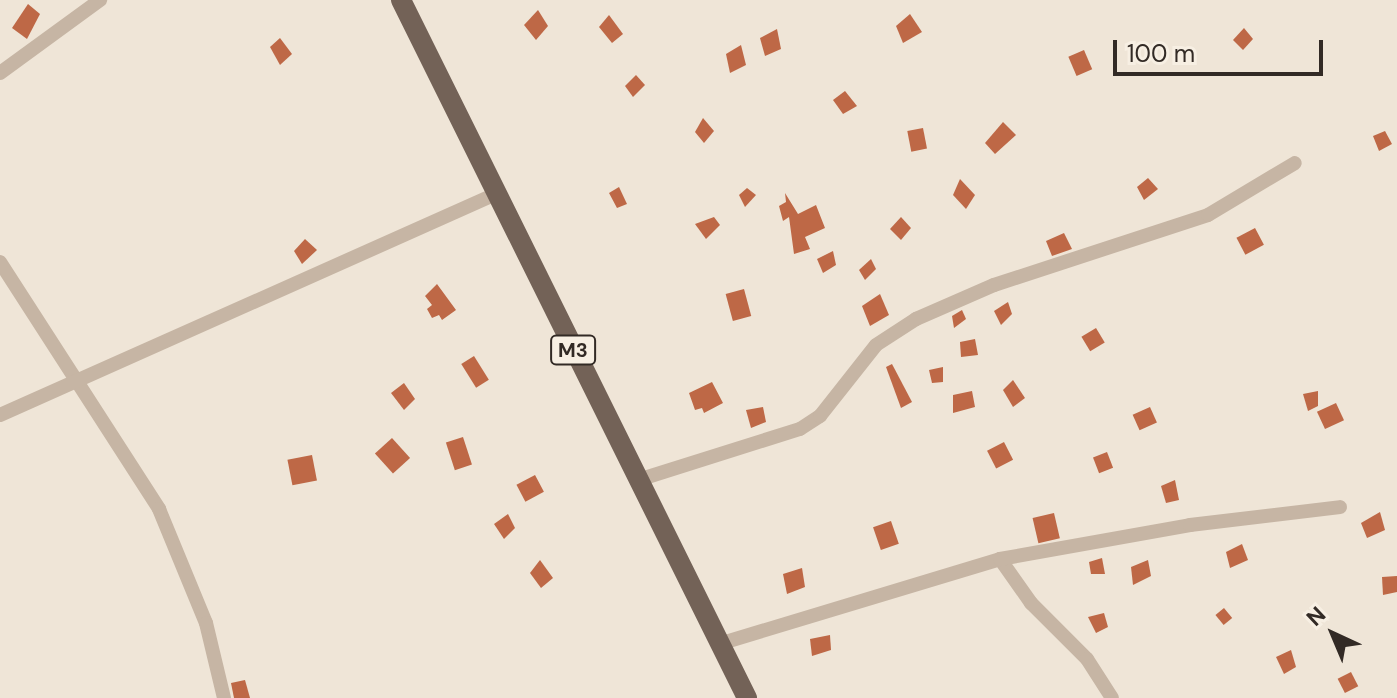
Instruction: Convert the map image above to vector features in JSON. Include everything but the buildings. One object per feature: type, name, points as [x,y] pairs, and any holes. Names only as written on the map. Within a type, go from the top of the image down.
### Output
[{"type":"main road","name":"M3","points":[[401,0],[747,698]]},
{"type":"street","points":[[0,73],[100,0]]},
{"type":"street","points":[[638,480],[800,429],[820,416],[876,345],[916,319],[994,285],[1208,215],[1295,163]]},
{"type":"street","points":[[0,415],[496,194]]},
{"type":"street","points":[[0,262],[79,379],[159,509],[206,623],[224,698]]},
{"type":"street","points":[[719,644],[1000,559],[1190,525],[1340,507]]},
{"type":"street","points":[[1000,559],[1031,603],[1087,659],[1112,698]]}]
